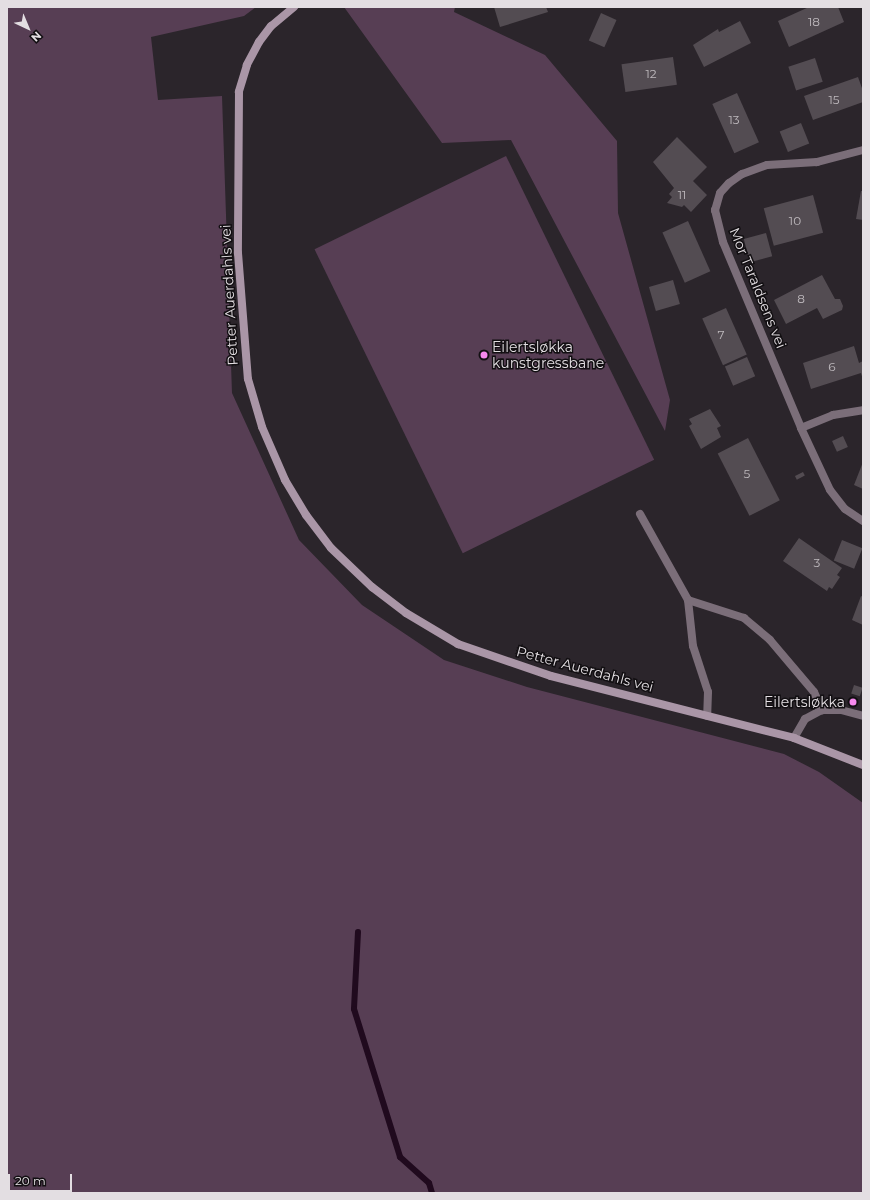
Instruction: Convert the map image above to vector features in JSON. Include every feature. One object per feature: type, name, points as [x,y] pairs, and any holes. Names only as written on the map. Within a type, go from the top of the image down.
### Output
[{"type":"street","name":"Petter Auerdahls vei","points":[[294,7],[271,26],[259,42],[247,65],[238,92],[238,253],[248,379],[262,427],[285,480],[306,515],[332,548],[372,588],[406,613],[458,644],[551,676],[794,738],[863,765]]},
{"type":"street","name":"Mor Taraldsens vei","points":[[863,150],[817,162],[767,165],[742,174],[729,183],[720,193],[716,210],[723,242],[801,428],[830,490],[845,509],[863,521]]},
{"type":"street","points":[[801,428],[833,415],[863,410]]},
{"type":"street","points":[[640,514],[688,600],[693,646],[708,692],[707,716]]},
{"type":"street","points":[[688,600],[744,618],[770,640],[814,692],[822,710]]},
{"type":"street","points":[[794,738],[805,720],[822,710],[841,710],[863,716]]},
{"type":"shaded area","points":[[7,7],[256,7],[244,16],[151,37],[158,100],[222,96],[232,393],[299,540],[362,605],[444,660],[527,687],[784,754],[819,772],[863,803],[863,1193],[7,1193]]},
{"type":"shaded area","points":[[344,7],[455,7],[454,12],[545,55],[617,141],[618,213],[670,400],[665,431],[511,140],[442,143]]},
{"type":"shaded area","name":"Eilertsløkka kunstgressbane","points":[[506,156],[654,460],[463,553],[315,249]]},
{"type":"building","points":[[494,7],[546,7],[548,12],[500,27]]},
{"type":"building","points":[[809,7],[838,7],[844,22],[789,47],[778,21]]},
{"type":"building","points":[[601,13],[617,20],[604,47],[589,40]]},
{"type":"building","points":[[740,21],[751,43],[704,67],[693,45],[718,29],[719,32]]},
{"type":"building","points":[[673,57],[677,85],[625,92],[622,64]]},
{"type":"building","points":[[815,58],[823,82],[796,90],[788,67]]},
{"type":"building","points":[[858,77],[863,91],[863,102],[813,120],[804,96]]},
{"type":"building","points":[[737,93],[759,142],[734,153],[712,104]]},
{"type":"building","points":[[801,123],[809,143],[788,152],[780,132]]},
{"type":"building","points":[[677,137],[707,167],[693,181],[707,195],[691,212],[684,205],[682,207],[667,203],[672,197],[669,194],[674,188],[653,162]]},
{"type":"building","points":[[861,191],[863,191],[863,220],[856,219]]},
{"type":"building","points":[[813,195],[823,233],[774,246],[764,208]]},
{"type":"building","points":[[688,221],[710,271],[685,283],[662,232]]},
{"type":"building","points":[[766,233],[772,256],[750,262],[744,239]]},
{"type":"building","points":[[822,275],[835,299],[840,299],[843,306],[842,310],[823,319],[817,308],[786,324],[774,300]]},
{"type":"building","points":[[673,280],[680,304],[656,311],[649,287]]},
{"type":"building","points":[[726,308],[747,355],[723,365],[702,319]]},
{"type":"building","points":[[854,346],[859,363],[863,361],[863,380],[861,373],[811,389],[803,363]]},
{"type":"building","points":[[747,357],[755,376],[733,386],[725,366]]},
{"type":"building","points":[[710,409],[721,426],[717,428],[721,437],[701,449],[689,426],[692,424],[689,419]]},
{"type":"building","points":[[843,436],[848,447],[837,452],[832,441]]},
{"type":"building","points":[[748,438],[780,500],[749,516],[718,453]]},
{"type":"building","points":[[863,462],[863,489],[854,485]]},
{"type":"building","points":[[803,472],[805,476],[797,480],[795,476]]},
{"type":"building","points":[[799,538],[842,568],[837,575],[840,577],[832,589],[829,587],[827,591],[783,561]]},
{"type":"building","points":[[842,540],[862,548],[854,569],[834,560]]},
{"type":"building","points":[[861,596],[863,597],[863,625],[852,620]]},
{"type":"building","points":[[854,685],[863,688],[860,696],[851,694]]},
{"type":"waterway","points":[[358,932],[354,1009],[400,1157],[429,1183],[432,1193]]},
{"type":"place","name":"Eilertsløkka kunstgressbane","points":[[484,355]]},
{"type":"place","name":"Eilertsløkka","points":[[853,702]]}]
